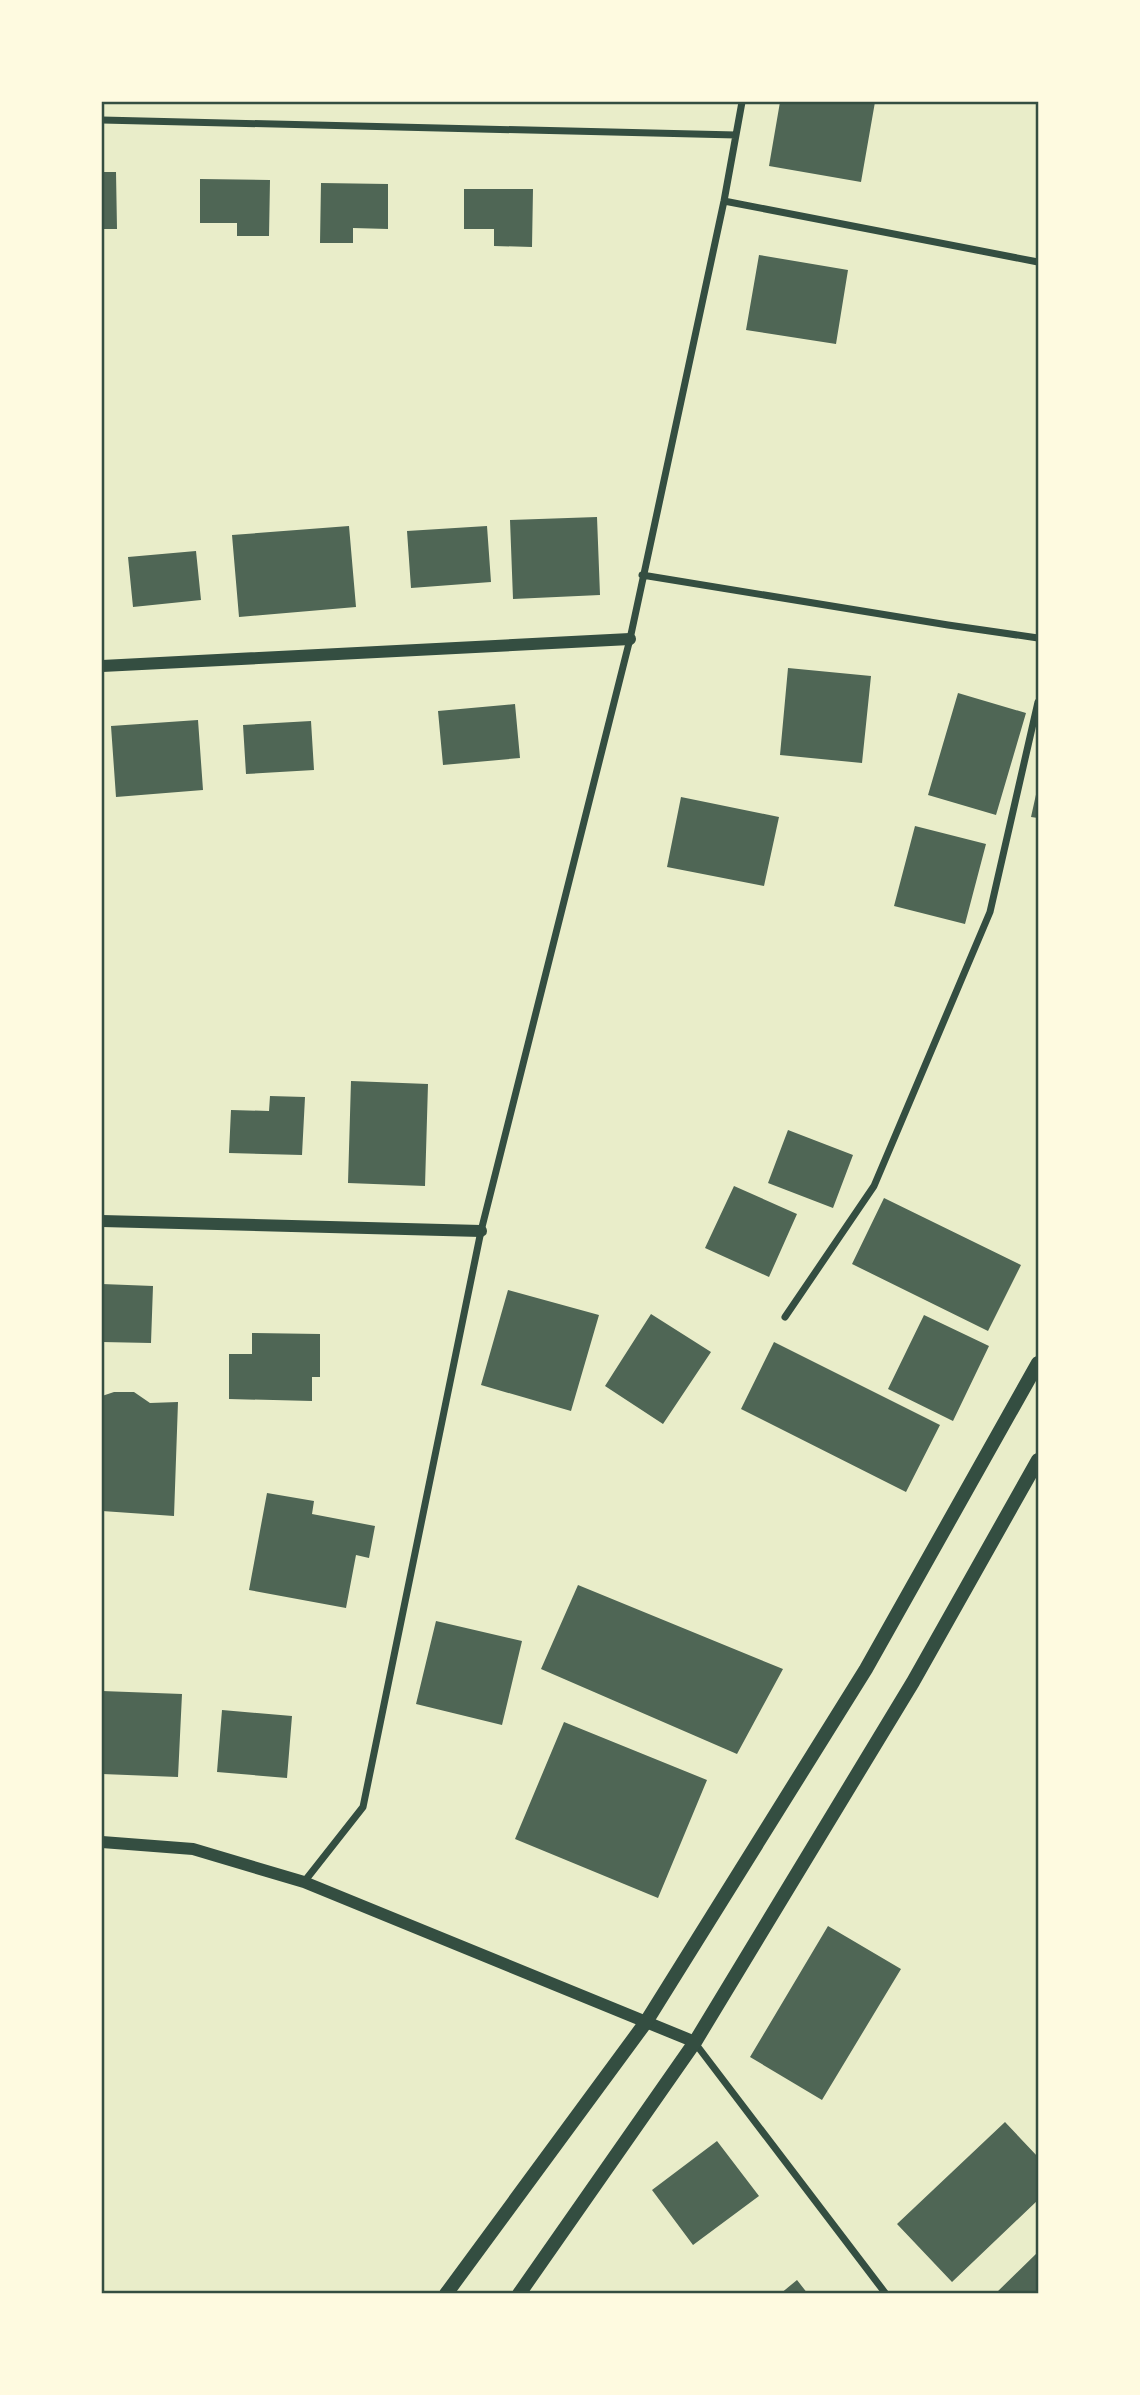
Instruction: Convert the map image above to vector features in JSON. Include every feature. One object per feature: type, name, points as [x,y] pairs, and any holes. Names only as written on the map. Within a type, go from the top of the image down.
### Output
[{"type":"main road","points":[[446,2294],[646,2022],[866,1669],[1038,1363]]},
{"type":"main road","points":[[519,2294],[695,2042],[913,1682],[1038,1460]]},
{"type":"street","points":[[304,1882],[363,1807],[481,1231],[630,639],[724,201],[742,102]]},
{"type":"street","points":[[102,120],[736,135]]},
{"type":"street","points":[[724,201],[1038,262]]},
{"type":"street","points":[[642,575],[1038,638]]},
{"type":"street","points":[[102,666],[630,639]]},
{"type":"street","points":[[785,1317],[874,1186],[990,912],[1038,702]]},
{"type":"street","points":[[102,1221],[481,1231]]},
{"type":"street","points":[[102,1842],[193,1849],[304,1882],[695,2042],[886,2294]]},
{"type":"building","points":[[780,102],[875,102],[861,182],[769,166]]},
{"type":"building","points":[[102,172],[116,172],[117,229],[102,229]]},
{"type":"building","points":[[200,179],[270,180],[269,236],[237,236],[237,223],[200,223]]},
{"type":"building","points":[[321,183],[388,184],[388,229],[353,228],[353,243],[320,243]]},
{"type":"building","points":[[464,189],[533,189],[532,247],[494,246],[494,229],[464,229]]},
{"type":"building","points":[[759,255],[848,270],[836,344],[746,330]]},
{"type":"building","points":[[597,517],[600,595],[513,599],[510,520]]},
{"type":"building","points":[[349,526],[356,607],[239,617],[232,535]]},
{"type":"building","points":[[487,526],[491,582],[411,588],[407,531]]},
{"type":"building","points":[[196,551],[201,600],[133,607],[128,557]]},
{"type":"building","points":[[788,668],[871,676],[862,763],[780,755]]},
{"type":"building","points":[[958,693],[1026,713],[996,815],[928,795]]},
{"type":"building","points":[[515,704],[520,758],[443,765],[438,711]]},
{"type":"building","points":[[198,720],[203,790],[116,797],[111,726]]},
{"type":"building","points":[[311,721],[314,770],[246,774],[243,725]]},
{"type":"building","points":[[1038,790],[1038,818],[1031,817]]},
{"type":"building","points":[[681,797],[779,817],[764,886],[667,867]]},
{"type":"building","points":[[915,826],[986,844],[965,924],[894,906]]},
{"type":"building","points":[[351,1081],[428,1084],[425,1186],[348,1183]]},
{"type":"building","points":[[270,1096],[305,1097],[302,1155],[229,1153],[231,1110],[269,1111]]},
{"type":"building","points":[[788,1130],[853,1155],[833,1208],[768,1183]]},
{"type":"building","points":[[734,1186],[797,1214],[769,1277],[705,1248]]},
{"type":"building","points":[[884,1198],[1021,1265],[988,1331],[852,1264]]},
{"type":"building","points":[[102,1284],[153,1286],[151,1343],[102,1342]]},
{"type":"building","points":[[508,1290],[599,1315],[571,1411],[481,1385]]},
{"type":"building","points":[[651,1314],[711,1352],[663,1424],[605,1386]]},
{"type":"building","points":[[924,1315],[989,1346],[953,1421],[888,1389]]},
{"type":"building","points":[[252,1333],[320,1334],[320,1377],[312,1377],[312,1401],[229,1399],[229,1354],[252,1354]]},
{"type":"building","points":[[774,1342],[940,1425],[906,1492],[741,1409]]},
{"type":"building","points":[[114,1392],[134,1392],[150,1403],[178,1402],[174,1516],[102,1511],[102,1396]]},
{"type":"building","points":[[267,1493],[314,1501],[312,1514],[375,1526],[369,1558],[356,1555],[346,1608],[249,1590]]},
{"type":"building","points":[[578,1585],[783,1669],[737,1754],[541,1669]]},
{"type":"building","points":[[436,1621],[522,1641],[502,1725],[416,1704]]},
{"type":"building","points":[[102,1691],[182,1694],[178,1777],[102,1774]]},
{"type":"building","points":[[222,1710],[292,1716],[287,1778],[217,1772]]},
{"type":"building","points":[[564,1722],[707,1780],[658,1898],[515,1839]]},
{"type":"building","points":[[828,1926],[901,1969],[822,2100],[750,2057]]},
{"type":"building","points":[[1005,2122],[1038,2157],[1038,2200],[952,2282],[897,2224]]},
{"type":"building","points":[[717,2141],[759,2196],[693,2245],[652,2190]]},
{"type":"building","points":[[1038,2252],[1038,2294],[995,2294]]},
{"type":"building","points":[[797,2280],[808,2294],[780,2294]]}]
